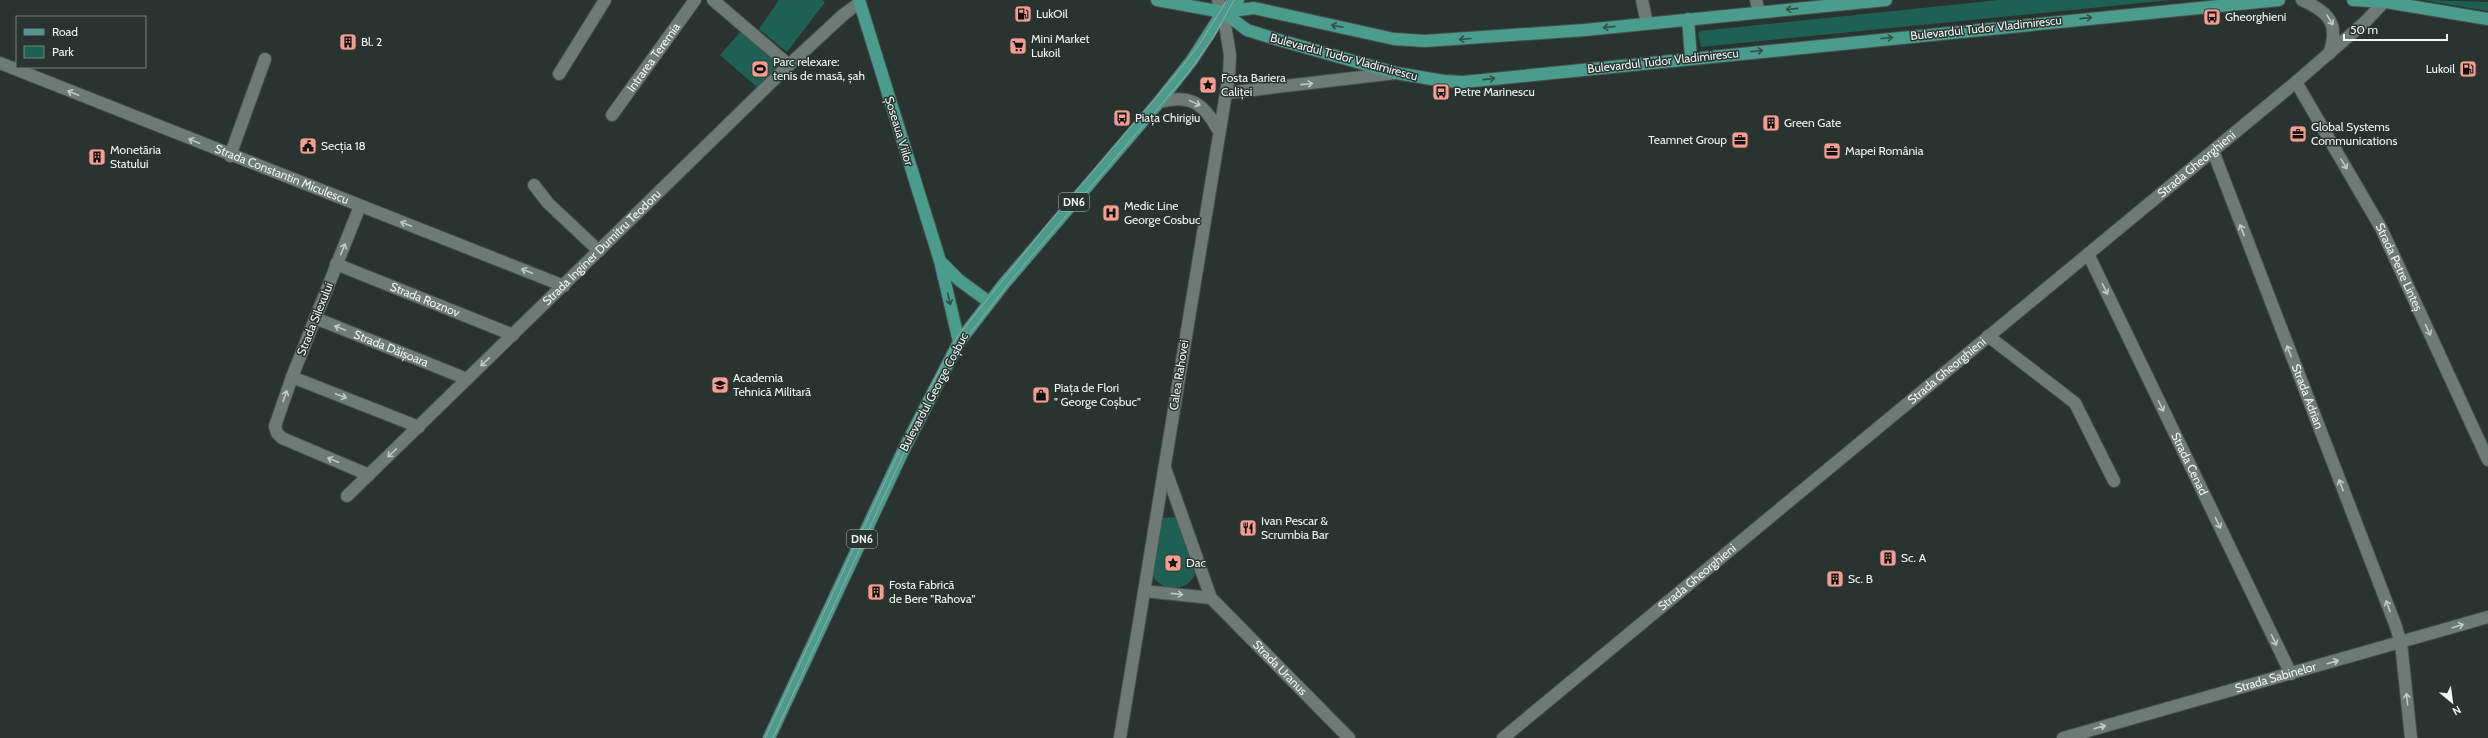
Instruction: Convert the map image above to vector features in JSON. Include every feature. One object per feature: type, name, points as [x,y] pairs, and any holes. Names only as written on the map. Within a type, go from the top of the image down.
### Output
[{"type":"main road","points":[[1157,0],[1224,12]]},
{"type":"main road","name":"Calea Rahovei","points":[[1224,0],[1224,12]]},
{"type":"main road","name":"DN6","points":[[1224,12],[1238,0]]},
{"type":"main road","name":"Bulevardul Tudor Vladimirescu","points":[[1224,12],[1254,8],[1394,39],[1425,41],[1647,24],[1886,0]]},
{"type":"main road","name":"Bulevardul Tudor Vladimirescu","points":[[1224,12],[1247,30],[1396,73],[1444,81],[1463,82],[2279,0]]},
{"type":"main road","points":[[2353,0],[2386,1],[2488,19]]},
{"type":"main road","name":"Șoseaua Viilor","points":[[858,1],[940,261],[959,342]]},
{"type":"main road","name":"Bulevardul George Coșbuc","points":[[769,738],[904,449],[959,342],[989,302],[1159,102],[1192,60],[1224,12]]},
{"type":"main road","points":[[1688,19],[1691,58]]},
{"type":"main road","name":"Șoseaua Viilor","points":[[940,261],[959,280],[989,302]]},
{"type":"street","points":[[559,74],[605,0]]},
{"type":"street","name":"Intrarea Teremia","points":[[612,115],[695,0]]},
{"type":"street","points":[[713,0],[790,65]]},
{"type":"street","points":[[1218,0],[1224,12]]},
{"type":"street","points":[[1642,0],[1647,24]]},
{"type":"street","points":[[1756,0],[1759,12]]},
{"type":"street","points":[[2302,0],[2324,13],[2332,23],[2334,35],[2329,54]]},
{"type":"street","name":"Strada Inginer Dumitru Teodoru","points":[[347,496],[790,65],[858,1]]},
{"type":"street","name":"Strada Gheorghieni","points":[[1503,738],[2296,82],[2329,54],[2386,1]]},
{"type":"street","name":"Calea Rahovei","points":[[1120,738],[1165,468],[1218,130],[1226,93],[1230,55],[1224,12]]},
{"type":"street","points":[[230,156],[265,59]]},
{"type":"street","name":"Strada Constantin Miculescu","points":[[0,63],[230,156],[564,286]]},
{"type":"street","points":[[1226,93],[1396,73]]},
{"type":"street","name":"Strada Petre Linteș","points":[[2296,82],[2381,228],[2488,460]]},
{"type":"street","points":[[1159,102],[1181,98],[1196,102],[1209,114],[1218,130]]},
{"type":"street","name":"Strada Adrian","points":[[2213,151],[2401,643],[2411,738]]},
{"type":"street","points":[[534,185],[548,203],[599,251]]},
{"type":"street","name":"Strada Silexului","points":[[360,206],[276,420],[277,433],[282,438],[370,475]]},
{"type":"street","name":"Strada Cenad","points":[[2088,254],[2290,674]]},
{"type":"street","name":"Strada Roznov","points":[[336,264],[513,335]]},
{"type":"street","name":"Strada Dăișoara","points":[[315,318],[467,379]]},
{"type":"street","points":[[1988,336],[2070,398],[2079,410],[2114,481]]},
{"type":"street","points":[[292,377],[419,426]]},
{"type":"street","name":"Strada Uranus","points":[[1165,468],[1211,598],[1349,738]]},
{"type":"street","points":[[1144,591],[1211,598]]},
{"type":"street","name":"Strada Sabinelor","points":[[2063,738],[2488,617]]},
{"type":"green space","points":[[779,0],[822,0],[825,2],[787,52],[759,29]]},
{"type":"green space","points":[[1999,0],[2171,0],[1701,47],[1698,34],[1700,31]]},
{"type":"green space","points":[[2422,0],[2488,2],[2488,11]]},
{"type":"green space","points":[[742,30],[780,63],[758,88],[720,55]]},
{"type":"green space","points":[[1177,517],[1196,569],[1192,579],[1186,585],[1177,588],[1167,588],[1155,580],[1153,573],[1161,518]]},
{"type":"tram line","points":[[765,738],[921,405],[957,337],[1051,220],[1177,73],[1199,45],[1227,0]]},
{"type":"tram line","points":[[773,738],[904,453],[961,345],[1013,278],[1188,73],[1213,38],[1234,0]]},
{"type":"place","name":"LukOil","points":[[1023,14]]},
{"type":"place","name":"Gheorghieni","points":[[2212,17]]},
{"type":"place","name":"Bl. 2","points":[[348,42]]},
{"type":"place","name":"Mini Market Lukoil","points":[[1018,46]]},
{"type":"place","name":"Parc relexare: tenis de masă, șah","points":[[760,69]]},
{"type":"place","name":"Lukoil","points":[[2468,69]]},
{"type":"place","name":"Fosta Bariera Caliței","points":[[1208,85]]},
{"type":"place","name":"Petre Marinescu","points":[[1441,92]]},
{"type":"place","name":"Piața Chirigiu","points":[[1122,118]]},
{"type":"place","name":"Green Gate","points":[[1771,123]]},
{"type":"place","name":"Global Systems Communications","points":[[2298,134]]},
{"type":"place","name":"Teamnet Group","points":[[1740,140]]},
{"type":"place","name":"Secția 18","points":[[308,146]]},
{"type":"place","name":"Mapei România","points":[[1832,151]]},
{"type":"place","name":"Monetăria Statului","points":[[97,157]]},
{"type":"place","name":"Medic Line George Cosbuc","points":[[1111,213]]},
{"type":"place","name":"Academia Tehnică Militară","points":[[720,385]]},
{"type":"place","name":"Piața de Flori \" George Coșbuc\"","points":[[1041,395]]},
{"type":"place","name":"Ivan Pescar & Scrumbia Bar","points":[[1248,528]]},
{"type":"place","name":"Sc. A","points":[[1888,558]]},
{"type":"place","name":"Dac","points":[[1173,563]]},
{"type":"place","name":"Sc. B","points":[[1835,579]]},
{"type":"place","name":"Fosta Fabrică de Bere \"Rahova\"","points":[[876,592]]}]
